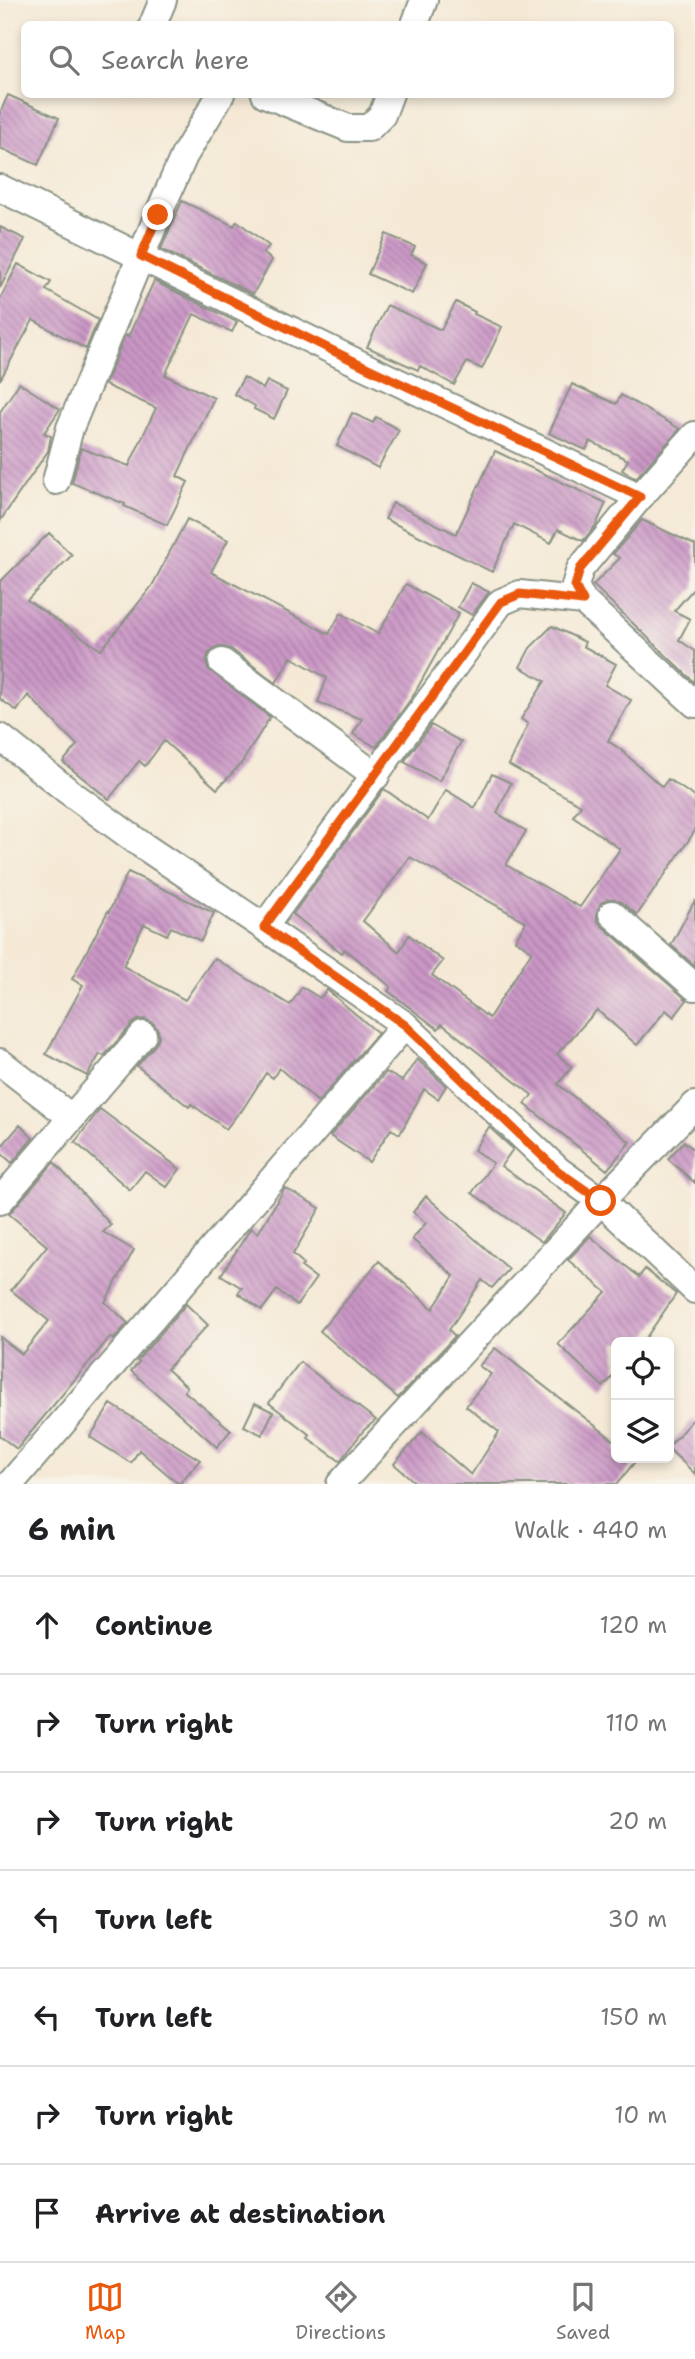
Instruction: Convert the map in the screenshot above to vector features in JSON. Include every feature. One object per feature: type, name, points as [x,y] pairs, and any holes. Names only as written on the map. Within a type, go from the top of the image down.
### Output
[{"type":"street","points":[[154,21],[163,0]]},
{"type":"street","points":[[416,21],[424,0]]},
{"type":"street","points":[[56,481],[70,428],[141,256],[184,156],[218,98]]},
{"type":"street","points":[[275,98],[348,128],[369,128],[382,115],[388,98]]},
{"type":"street","points":[[0,188],[640,497]]},
{"type":"street","points":[[694,438],[580,569],[575,586],[583,601],[695,704]]},
{"type":"street","points":[[264,927],[501,602],[520,594],[583,601]]},
{"type":"street","points":[[222,662],[376,776]]},
{"type":"street","points":[[0,737],[142,845],[405,1025],[558,1171],[601,1201],[695,1290]]},
{"type":"street","points":[[612,914],[695,986]]},
{"type":"street","points":[[10,1484],[405,1025]]},
{"type":"street","points":[[0,1201],[143,1035]]},
{"type":"street","points":[[0,1062],[72,1118]]},
{"type":"street","points":[[341,1484],[601,1201],[695,1105]]},
{"type":"building","points":[[8,95],[59,118],[38,165],[0,148],[0,113]]},
{"type":"building","points":[[182,201],[234,226],[237,221],[269,246],[263,253],[272,260],[253,294],[161,249]]},
{"type":"building","points":[[0,227],[25,239],[0,288]]},
{"type":"building","points":[[386,234],[415,247],[411,255],[427,263],[412,294],[368,274]]},
{"type":"building","points":[[18,264],[51,282],[46,290],[98,320],[86,349],[33,320],[0,380],[0,299]]},
{"type":"building","points":[[154,281],[237,322],[232,332],[194,314],[165,375],[214,398],[177,476],[188,482],[167,525],[124,506],[125,504],[72,483],[81,448],[129,466],[156,408],[105,385],[125,335],[128,337]]},
{"type":"building","points":[[456,302],[502,327],[482,369],[467,362],[454,385],[420,366],[418,370],[367,347],[387,305],[441,330]]},
{"type":"building","points":[[244,377],[263,389],[267,381],[287,391],[274,419],[254,409],[255,406],[234,394]]},
{"type":"building","points":[[19,383],[60,409],[44,433],[51,436],[48,451],[0,521],[0,412]]},
{"type":"building","points":[[572,384],[616,404],[621,395],[680,429],[636,478],[622,470],[628,460],[590,441],[586,450],[549,433]]},
{"type":"building","points":[[352,413],[373,423],[376,417],[399,430],[378,468],[337,446]]},
{"type":"building","points":[[495,451],[606,503],[596,525],[583,541],[558,529],[551,543],[514,524],[492,572],[385,519],[393,503],[456,534]]},
{"type":"building","points":[[187,519],[228,540],[211,572],[329,634],[341,613],[378,634],[406,584],[459,613],[413,696],[376,747],[353,734],[362,719],[318,703],[327,678],[291,657],[276,683],[231,649],[216,647],[209,653],[206,661],[208,669],[270,717],[241,764],[217,789],[164,741],[145,766],[139,761],[109,799],[63,762],[77,745],[28,695],[17,711],[0,699],[0,582],[49,533],[72,555],[27,600],[101,650],[152,586]]},
{"type":"building","points":[[642,520],[695,545],[695,587],[674,611],[690,619],[679,640],[695,651],[695,683],[593,585],[620,558],[613,554]]},
{"type":"building","points":[[471,583],[489,592],[472,615],[458,607]]},
{"type":"building","points":[[552,626],[585,642],[583,646],[616,664],[605,685],[631,700],[608,741],[662,787],[668,779],[695,797],[695,831],[637,915],[622,902],[614,899],[601,903],[597,912],[597,920],[602,926],[687,1000],[674,1017],[666,1010],[637,1045],[597,1010],[557,1054],[572,1067],[558,1084],[630,1142],[607,1170],[525,1104],[532,1095],[442,1024],[438,1029],[388,991],[391,987],[345,949],[342,953],[293,914],[384,789],[428,820],[446,790],[475,808],[492,774],[511,783],[497,813],[526,831],[506,865],[580,907],[620,849],[573,816],[581,805],[509,765],[528,724],[521,719],[545,681],[520,667],[530,648]],"holes":[[[410,857],[526,922],[515,940],[532,951],[489,1018],[432,975],[443,961],[409,935],[399,952],[363,921]]]},
{"type":"building","points":[[431,725],[461,742],[439,781],[404,762]]},
{"type":"building","points":[[128,872],[214,913],[201,941],[171,927],[167,935],[144,924],[123,966],[185,1000],[214,958],[290,1005],[302,987],[320,998],[327,990],[378,1033],[318,1102],[279,1068],[273,1078],[266,1073],[241,1112],[226,1129],[191,1104],[189,1107],[137,1066],[159,1037],[154,1024],[145,1019],[132,1024],[104,1056],[100,1054],[87,1076],[46,1054],[83,985],[72,979]]},
{"type":"building","points":[[695,900],[695,966],[671,945]]},
{"type":"building","points":[[417,1059],[446,1086],[438,1099],[424,1089],[400,1134],[391,1129],[369,1162],[330,1136],[386,1072],[402,1081]]},
{"type":"building","points":[[100,1109],[180,1169],[167,1187],[145,1171],[130,1190],[75,1142]]},
{"type":"building","points":[[20,1125],[33,1138],[12,1163],[0,1152],[0,1148]]},
{"type":"building","points":[[489,1127],[513,1149],[501,1166],[566,1213],[542,1242],[472,1193],[493,1163],[474,1150]]},
{"type":"building","points":[[684,1141],[695,1151],[695,1183],[668,1159]]},
{"type":"building","points":[[54,1162],[111,1225],[103,1232],[134,1250],[105,1302],[128,1323],[113,1340],[110,1337],[17,1449],[0,1436],[0,1337],[22,1354],[49,1321],[11,1290],[47,1246],[9,1214]]},
{"type":"building","points":[[285,1188],[320,1208],[293,1254],[304,1264],[301,1267],[316,1278],[297,1305],[277,1290],[262,1310],[238,1293],[242,1288],[221,1275],[251,1228],[258,1233]]},
{"type":"building","points":[[426,1196],[509,1269],[492,1288],[482,1280],[449,1330],[455,1336],[398,1398],[320,1331],[379,1261],[433,1309],[454,1276],[412,1239],[426,1223],[413,1212]]},
{"type":"building","points":[[590,1236],[639,1277],[645,1269],[676,1294],[646,1337],[611,1337],[611,1378],[603,1387],[558,1344],[606,1292],[568,1260]]},
{"type":"building","points":[[186,1304],[208,1325],[167,1369],[187,1387],[184,1391],[231,1430],[217,1447],[131,1371]]},
{"type":"building","points":[[495,1348],[611,1438],[611,1463],[634,1463],[617,1484],[417,1484],[394,1464],[422,1432],[471,1475],[499,1432],[466,1406],[491,1374],[479,1366]]},
{"type":"building","points":[[300,1362],[376,1420],[364,1430],[340,1461],[308,1438],[310,1435],[269,1403]]},
{"type":"building","points":[[255,1403],[273,1412],[262,1435],[244,1426]]},
{"type":"building","points":[[111,1404],[200,1460],[179,1484],[139,1450],[131,1463],[90,1437]]},
{"type":"building","points":[[695,1417],[695,1474],[674,1454],[674,1440]]},
{"type":"route","points":[[158,215],[141,256],[640,497],[580,569],[575,586],[583,601],[520,594],[501,602],[264,927],[405,1025],[558,1171],[601,1201]]}]
